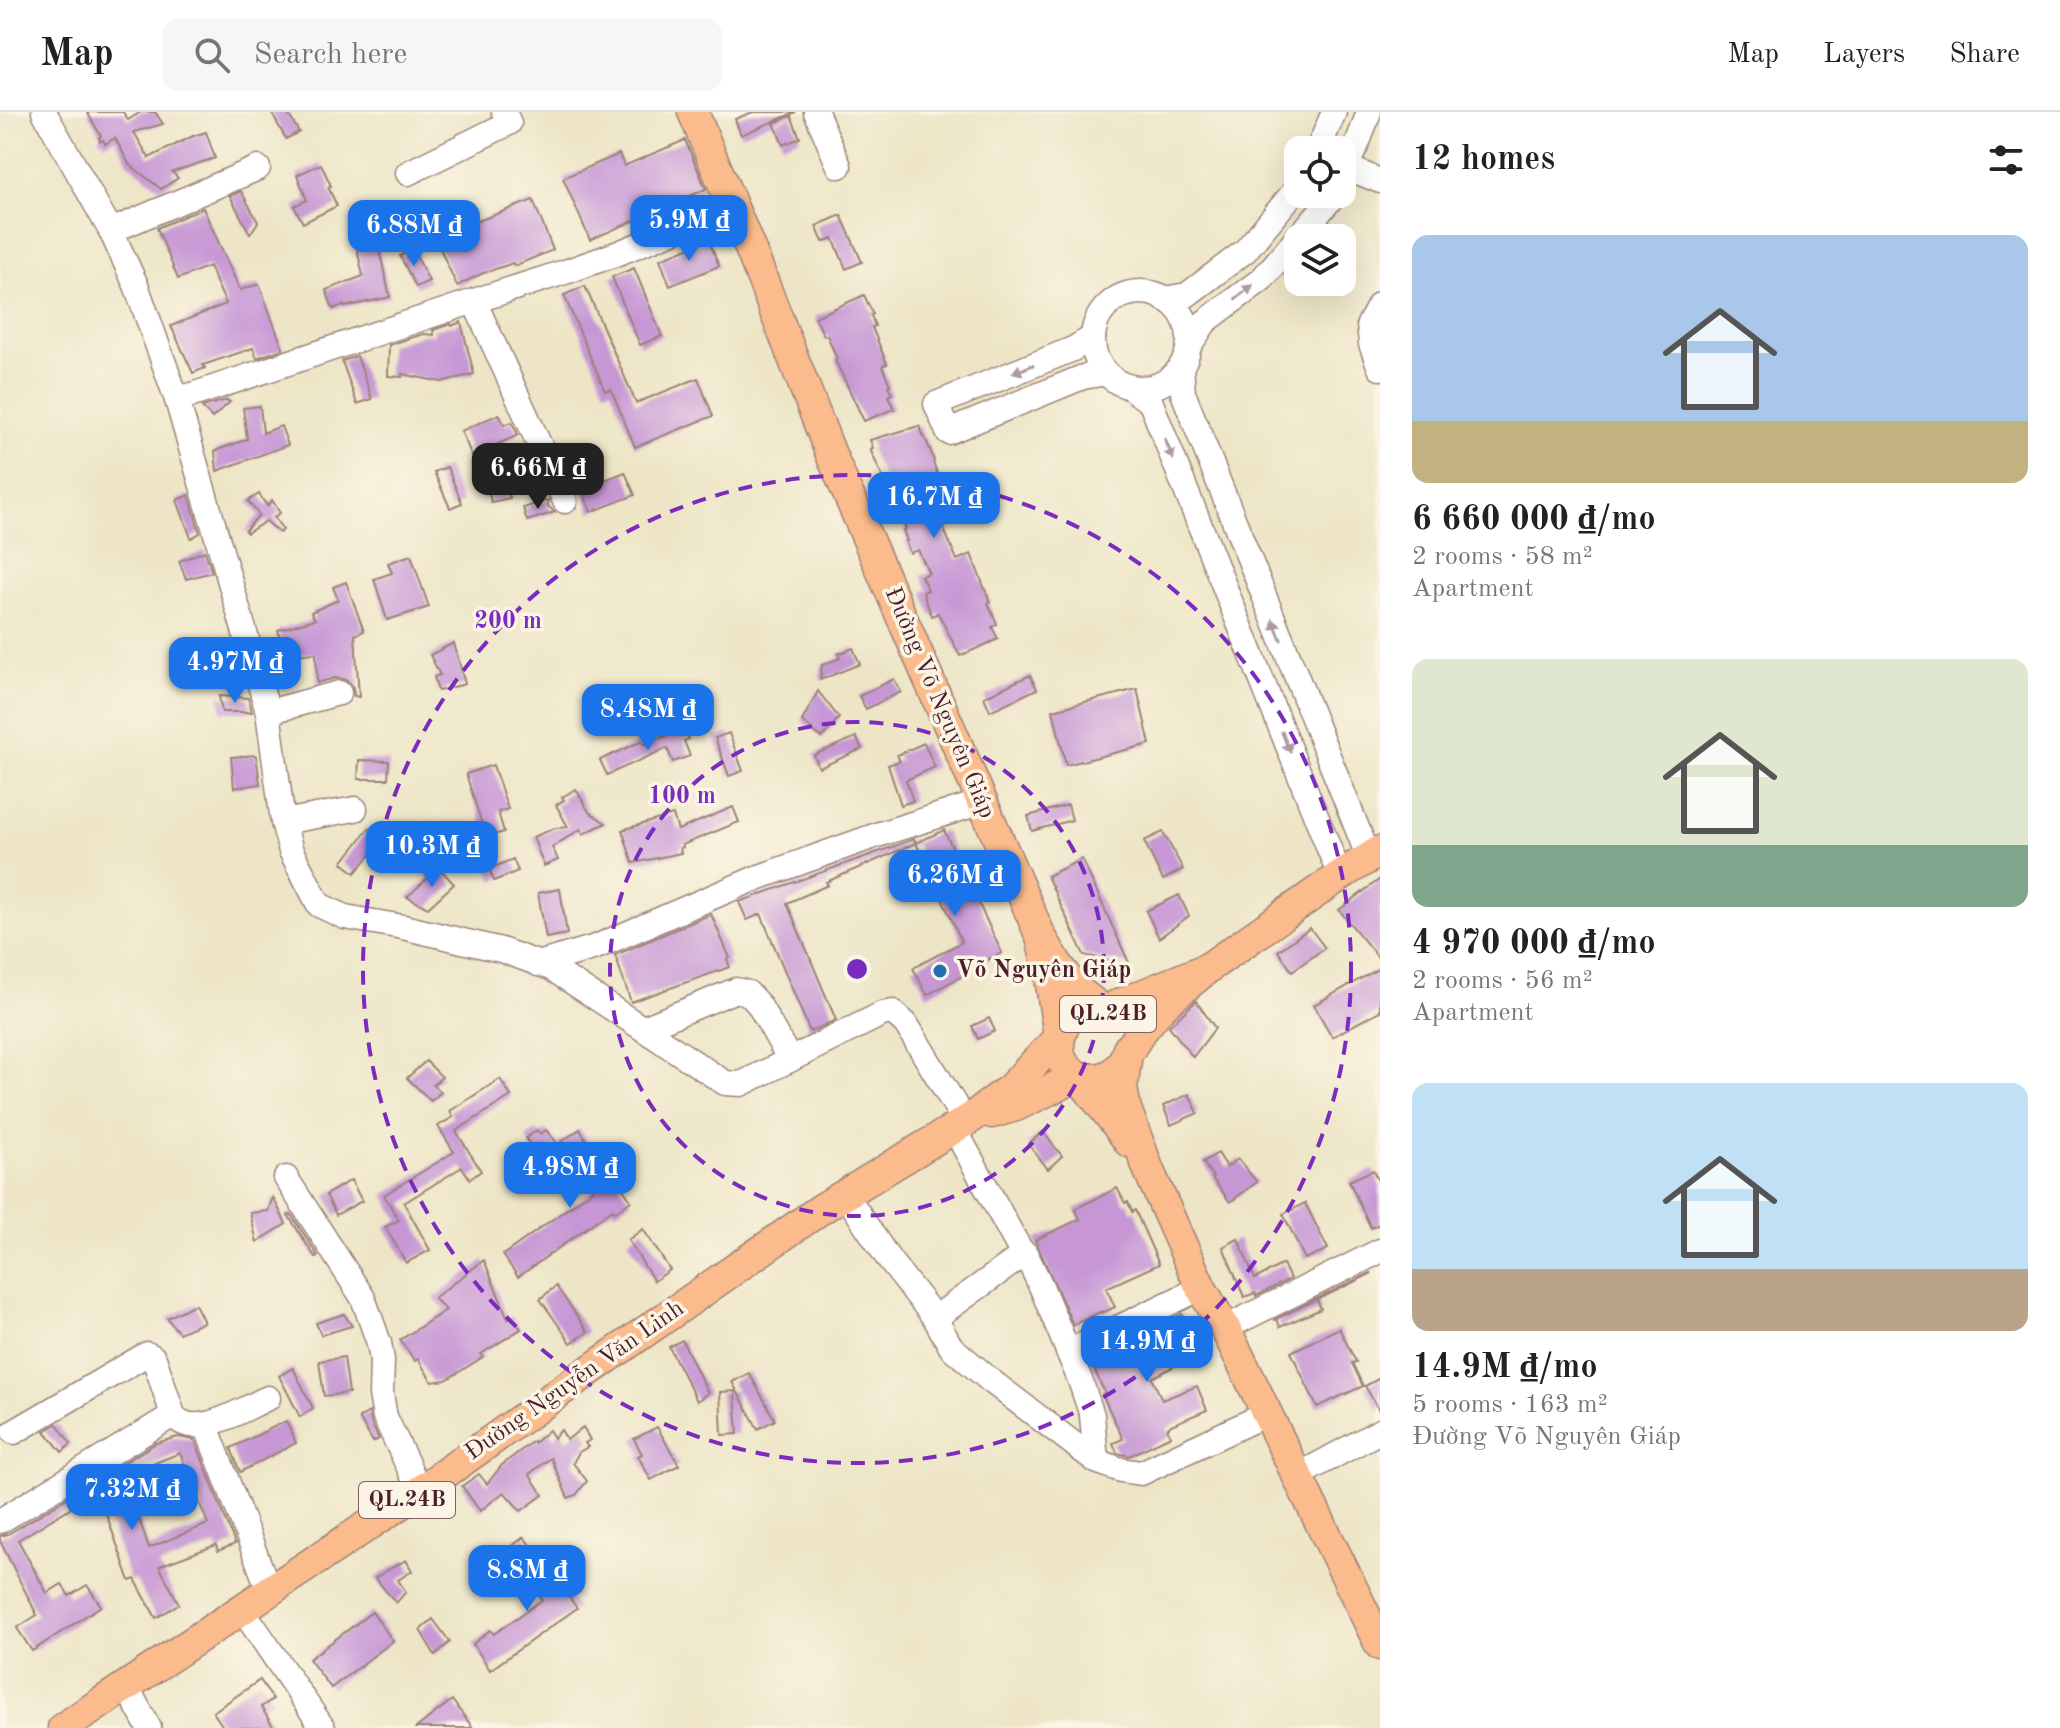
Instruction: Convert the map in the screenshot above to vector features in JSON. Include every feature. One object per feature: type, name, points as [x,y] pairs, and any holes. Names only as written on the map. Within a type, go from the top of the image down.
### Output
[{"type":"main road","name":"Đường Võ Nguyên Giáp","points":[[693,112],[832,457],[1041,937],[1077,990],[1105,1012]]},
{"type":"main road","points":[[1374,854],[1208,968],[1162,1006],[1127,1054],[1122,1089],[1126,1109],[1149,1171],[1201,1288],[1225,1328],[1376,1637]]},
{"type":"main road","name":"Đường Võ Nguyên Giáp","points":[[1041,937],[1059,1037]]},
{"type":"main road","points":[[1105,1012],[1208,968]]},
{"type":"main road","name":"QL.24B","points":[[1082,1012],[1105,1012],[1116,1018],[1123,1027],[1127,1054],[1119,1069],[1110,1076],[1088,1079],[1078,1076],[1062,1061],[1059,1037],[1063,1026],[1071,1017],[1082,1012]]},
{"type":"main road","name":"Đường Nguyễn Văn Linh","points":[[63,1728],[420,1491],[834,1202],[963,1123],[1011,1088],[1059,1037]]},
{"type":"main road","points":[[1078,1076],[1149,1171]]},
{"type":"main road","name":"Đường Nguyễn Văn Linh","points":[[963,1123],[1016,1106],[1078,1076]]},
{"type":"street","points":[[44,112],[111,231],[136,285],[177,400],[268,712],[283,822],[291,851],[319,905],[345,917],[487,947],[551,968],[725,1083],[741,1084],[882,1014],[893,1012],[906,1024],[963,1123],[1023,1255]]},
{"type":"street","points":[[408,173],[509,123],[504,112]]},
{"type":"street","points":[[816,112],[839,166]]},
{"type":"street","points":[[1324,136],[1334,112]]},
{"type":"street","points":[[1356,146],[1366,113]]},
{"type":"street","points":[[111,231],[258,168]]},
{"type":"street","points":[[1356,174],[1380,181]]},
{"type":"street","points":[[1164,299],[1187,295],[1245,251],[1284,204]]},
{"type":"street","points":[[177,400],[616,254],[732,207]]},
{"type":"street","points":[[1093,337],[1073,349],[936,404],[948,432],[1083,377],[1118,380],[1144,388],[1160,384],[1174,375],[1205,322],[1262,279],[1321,208]]},
{"type":"street","points":[[1340,876],[1151,403],[1102,367],[1095,352],[1093,337],[1097,322],[1104,309],[1116,299],[1130,293],[1145,292],[1160,296],[1182,315],[1188,329],[1183,393],[1302,692],[1374,854]]},
{"type":"street","points":[[474,301],[565,501]]},
{"type":"street","points":[[1380,304],[1369,324],[1371,344],[1380,368]]},
{"type":"street","points":[[1270,703],[1302,692]]},
{"type":"street","points":[[268,712],[339,693]]},
{"type":"street","points":[[538,964],[596,947],[768,874],[982,802]]},
{"type":"street","points":[[283,822],[355,809]]},
{"type":"street","points":[[644,1028],[736,990],[748,993],[759,1005],[790,1060]]},
{"type":"street","points":[[286,1178],[363,1298],[379,1343],[385,1417],[420,1491]]},
{"type":"street","points":[[834,1202],[890,1261],[935,1318],[951,1347],[1096,1461],[1141,1473],[1266,1414]]},
{"type":"street","points":[[935,1318],[1025,1253],[1092,1415],[1096,1461]]},
{"type":"street","points":[[1225,1328],[1377,1260]]},
{"type":"street","points":[[1068,1352],[1201,1288]]},
{"type":"street","points":[[14,1432],[147,1354],[155,1361],[173,1415],[184,1424],[206,1426],[268,1398]]},
{"type":"street","points":[[0,1521],[173,1415]]},
{"type":"street","points":[[206,1426],[269,1590]]},
{"type":"street","points":[[1297,1476],[1380,1431]]},
{"type":"street","points":[[242,1609],[323,1728]]},
{"type":"street","points":[[126,1686],[149,1728]]},
{"type":"building","points":[[87,112],[123,112],[128,120],[141,112],[155,112],[163,124],[134,132],[149,158],[206,132],[215,158],[172,172],[178,178],[161,189],[129,164],[115,138],[105,144],[103,140],[100,141],[101,136]]},
{"type":"building","points":[[271,112],[287,112],[299,132],[286,139]]},
{"type":"building","points":[[753,112],[796,112],[741,135],[735,119]]},
{"type":"building","points":[[791,116],[800,138],[783,145],[774,123]]},
{"type":"building","points":[[685,140],[706,189],[590,240],[563,178],[619,154],[624,166]]},
{"type":"building","points":[[321,164],[337,206],[303,223],[294,206],[307,200],[297,175]]},
{"type":"building","points":[[241,191],[258,222],[250,234],[230,196]]},
{"type":"building","points":[[533,200],[553,250],[514,266],[513,263],[481,274],[457,286],[438,244],[464,232],[462,227]]},
{"type":"building","points":[[203,208],[240,290],[259,284],[283,349],[257,358],[253,348],[203,365],[205,368],[193,373],[171,326],[226,304],[209,266],[178,279],[157,228]]},
{"type":"building","points":[[841,215],[862,262],[846,269],[833,238],[823,242],[816,226]]},
{"type":"building","points":[[377,240],[390,297],[333,309],[326,290],[363,276],[356,244]]},
{"type":"building","points":[[709,240],[719,266],[670,286],[660,259]]},
{"type":"building","points":[[413,249],[429,281],[416,287],[400,256]]},
{"type":"building","points":[[634,268],[662,336],[640,345],[612,277]]},
{"type":"building","points":[[585,286],[636,403],[698,378],[713,416],[635,447],[611,389],[605,391],[564,295]]},
{"type":"building","points":[[864,295],[873,314],[875,326],[872,327],[887,364],[882,366],[890,385],[892,394],[888,396],[894,409],[864,421],[835,360],[827,335],[824,336],[815,317]]},
{"type":"building","points":[[461,322],[474,374],[441,382],[402,374],[402,377],[388,376],[389,345],[423,334],[434,335],[433,330]]},
{"type":"building","points":[[357,356],[372,399],[357,404],[342,361]]},
{"type":"building","points":[[226,400],[230,402],[212,418],[202,407]]},
{"type":"building","points":[[260,406],[263,433],[281,426],[288,445],[217,471],[215,451],[247,439],[243,408]]},
{"type":"building","points":[[499,414],[504,425],[512,422],[518,435],[472,456],[461,431]]},
{"type":"building","points":[[919,426],[945,494],[936,499],[941,512],[937,513],[957,560],[971,554],[997,624],[992,627],[998,639],[960,656],[938,613],[932,616],[923,592],[928,590],[921,576],[929,573],[918,550],[910,553],[903,530],[906,529],[870,449],[873,448],[870,440]]},
{"type":"building","points":[[447,467],[462,503],[450,508],[434,472]]},
{"type":"building","points":[[625,472],[635,495],[591,512],[582,489]]},
{"type":"building","points":[[506,482],[510,498],[491,502],[487,486]]},
{"type":"building","points":[[259,494],[267,506],[272,500],[280,513],[274,517],[283,530],[280,533],[266,521],[247,533],[245,531],[259,515],[248,501]]},
{"type":"building","points":[[189,495],[200,533],[191,538],[177,500]]},
{"type":"building","points":[[548,500],[548,506],[555,512],[527,521],[523,508]]},
{"type":"building","points":[[205,551],[212,572],[186,579],[179,561]]},
{"type":"building","points":[[411,555],[429,607],[387,620],[374,579],[392,573],[388,563]]},
{"type":"building","points":[[346,582],[364,631],[355,635],[359,697],[354,696],[353,688],[344,679],[317,683],[316,653],[280,656],[278,642],[281,642],[278,630],[315,619],[311,612],[338,600],[333,587]]},
{"type":"building","points":[[454,643],[465,684],[438,691],[434,677],[440,675],[430,655]]},
{"type":"building","points":[[853,648],[860,664],[820,680],[822,665],[840,658],[838,654]]},
{"type":"building","points":[[1030,675],[1037,689],[990,711],[984,697]]},
{"type":"building","points":[[894,679],[901,692],[866,709],[859,696]]},
{"type":"building","points":[[1137,689],[1150,744],[1066,765],[1053,710]]},
{"type":"building","points":[[818,691],[839,718],[822,738],[802,721]]},
{"type":"building","points":[[219,696],[248,698],[252,712],[222,712]]},
{"type":"building","points":[[685,729],[689,739],[684,741],[690,756],[673,762],[667,748],[607,775],[600,760],[642,741],[644,744]]},
{"type":"building","points":[[729,733],[743,771],[729,776],[715,738]]},
{"type":"building","points":[[856,737],[862,749],[819,768],[814,755]]},
{"type":"building","points":[[924,743],[935,767],[906,780],[913,801],[901,805],[888,765],[900,761],[897,755]]},
{"type":"building","points":[[256,755],[260,784],[234,788],[231,757]]},
{"type":"building","points":[[359,760],[389,761],[388,779],[358,779]]},
{"type":"building","points":[[493,765],[508,809],[498,812],[504,832],[486,837],[466,774]]},
{"type":"building","points":[[576,789],[589,812],[606,823],[583,834],[581,829],[552,847],[558,860],[544,866],[533,837],[555,828],[568,827],[556,805],[564,800],[562,797]]},
{"type":"building","points":[[1068,805],[1072,820],[1032,831],[1028,816]]},
{"type":"building","points":[[733,807],[739,822],[682,845],[681,853],[633,863],[622,830],[673,815],[678,830]]},
{"type":"building","points":[[369,828],[381,843],[355,873],[342,863]]},
{"type":"building","points":[[944,830],[1002,953],[966,970],[968,973],[927,995],[913,968],[962,942],[916,843]]},
{"type":"building","points":[[1163,832],[1183,869],[1163,880],[1144,841]]},
{"type":"building","points":[[914,839],[916,843],[826,882],[828,885],[787,903],[836,1020],[810,1032],[761,914],[747,920],[739,902]]},
{"type":"building","points":[[513,859],[518,871],[494,881],[489,869]]},
{"type":"building","points":[[1082,859],[1130,965],[1084,955],[1047,876]]},
{"type":"building","points":[[439,868],[454,884],[428,908],[407,897]]},
{"type":"building","points":[[1380,879],[1380,960],[1339,910]]},
{"type":"building","points":[[560,889],[567,934],[546,938],[538,893]]},
{"type":"building","points":[[1179,895],[1189,916],[1159,938],[1146,911]]},
{"type":"building","points":[[711,914],[730,958],[727,959],[730,967],[631,1002],[615,955]]},
{"type":"building","points":[[1310,928],[1325,948],[1292,971],[1278,951]]},
{"type":"building","points":[[1380,968],[1380,1011],[1332,1037],[1314,1005]]},
{"type":"building","points":[[1196,1001],[1215,1028],[1193,1057],[1169,1026]]},
{"type":"building","points":[[989,1018],[995,1031],[978,1039],[972,1026]]},
{"type":"building","points":[[426,1061],[442,1077],[433,1085],[441,1092],[431,1101],[407,1078]]},
{"type":"building","points":[[500,1079],[511,1096],[456,1131],[481,1171],[470,1179],[462,1167],[404,1203],[430,1250],[406,1263],[385,1227],[399,1220],[384,1195],[454,1152],[438,1126],[453,1117],[450,1111]]},
{"type":"building","points":[[1189,1094],[1198,1113],[1171,1125],[1163,1106]]},
{"type":"building","points":[[580,1129],[589,1145],[585,1148],[610,1184],[617,1180],[631,1201],[615,1212],[613,1209],[518,1277],[503,1255],[593,1190],[571,1157],[566,1160],[558,1144]]},
{"type":"building","points":[[537,1130],[540,1134],[546,1130],[558,1144],[538,1159],[526,1138]]},
{"type":"building","points":[[1043,1132],[1062,1156],[1048,1169],[1028,1144]]},
{"type":"building","points":[[1218,1153],[1227,1167],[1238,1159],[1257,1182],[1230,1202],[1203,1162]]},
{"type":"building","points":[[1373,1170],[1380,1185],[1380,1224],[1371,1228],[1349,1181]]},
{"type":"building","points":[[351,1180],[362,1201],[336,1215],[326,1195]]},
{"type":"building","points":[[1117,1188],[1132,1212],[1135,1210],[1159,1264],[1106,1288],[1115,1307],[1073,1325],[1035,1240],[1080,1219],[1075,1209]]},
{"type":"building","points":[[273,1197],[286,1224],[257,1242],[250,1213],[268,1211]]},
{"type":"building","points":[[1305,1203],[1328,1249],[1305,1259],[1283,1214]]},
{"type":"building","points":[[291,1214],[318,1256],[315,1257],[288,1215]]},
{"type":"building","points":[[643,1229],[670,1270],[654,1281],[628,1240]]},
{"type":"building","points":[[1238,1239],[1255,1279],[1283,1264],[1290,1279],[1256,1296],[1255,1293],[1244,1297],[1223,1247]]},
{"type":"building","points":[[484,1260],[508,1319],[511,1316],[521,1329],[446,1380],[432,1382],[418,1359],[415,1361],[400,1340],[446,1310],[434,1298]]},
{"type":"building","points":[[1370,1273],[1317,1300],[1321,1309],[1280,1327],[1277,1319],[1274,1320]]},
{"type":"building","points":[[556,1286],[588,1332],[571,1343],[540,1299]]},
{"type":"building","points":[[195,1304],[204,1322],[179,1333],[167,1318]]},
{"type":"building","points":[[344,1314],[352,1326],[321,1335],[316,1323]]},
{"type":"building","points":[[1182,1314],[1201,1352],[1152,1378],[1162,1400],[1197,1386],[1207,1410],[1171,1425],[1167,1429],[1171,1436],[1129,1456],[1117,1453],[1113,1443],[1123,1439],[1089,1358]]},
{"type":"building","points":[[1339,1328],[1356,1362],[1352,1363],[1363,1386],[1317,1407],[1291,1352]]},
{"type":"building","points":[[682,1340],[708,1393],[697,1401],[669,1347]]},
{"type":"building","points":[[344,1357],[349,1393],[324,1396],[319,1361]]},
{"type":"building","points":[[293,1368],[313,1408],[300,1417],[279,1376]]},
{"type":"building","points":[[749,1373],[775,1420],[758,1429],[732,1382]]},
{"type":"building","points":[[1380,1378],[1380,1412],[1365,1386]]},
{"type":"building","points":[[735,1391],[738,1434],[722,1435],[720,1392]]},
{"type":"building","points":[[369,1412],[379,1439],[373,1442],[359,1418]]},
{"type":"building","points":[[286,1421],[296,1443],[240,1472],[231,1448]]},
{"type":"building","points":[[57,1424],[71,1444],[62,1452],[45,1431]]},
{"type":"building","points":[[583,1427],[590,1440],[585,1443],[588,1447],[579,1452],[573,1463],[587,1481],[576,1495],[568,1498],[551,1458],[529,1474],[543,1495],[521,1511],[504,1492],[480,1511],[462,1486],[479,1474],[487,1484],[502,1465],[549,1430],[554,1438],[561,1430],[567,1440]]},
{"type":"building","points":[[657,1427],[679,1465],[651,1480],[638,1456],[642,1454],[634,1439]]},
{"type":"building","points":[[178,1437],[195,1440],[235,1544],[218,1551],[216,1545],[159,1566],[179,1604],[156,1618],[135,1579],[130,1581],[98,1491],[18,1540],[47,1593],[62,1584],[69,1596],[87,1585],[101,1606],[32,1651],[17,1628],[37,1615],[0,1536],[156,1443]],"holes":[[[180,1453],[208,1524],[149,1548],[124,1475]]]},
{"type":"building","points":[[524,1537],[577,1608],[490,1670],[473,1644],[490,1630],[494,1634],[542,1600],[540,1596],[546,1592],[512,1546]]},
{"type":"building","points":[[406,1560],[412,1571],[398,1580],[406,1592],[396,1603],[375,1578]]},
{"type":"building","points":[[372,1612],[393,1641],[331,1688],[309,1659]]},
{"type":"building","points":[[433,1619],[450,1642],[435,1655],[420,1630]]},
{"type":"building","points":[[260,1680],[273,1699],[261,1707],[274,1728],[224,1728],[213,1712]]},
{"type":"building","points":[[452,1700],[473,1728],[416,1728]]},
{"type":"place","name":"Võ Nguyên Giáp","points":[[940,971]]}]
